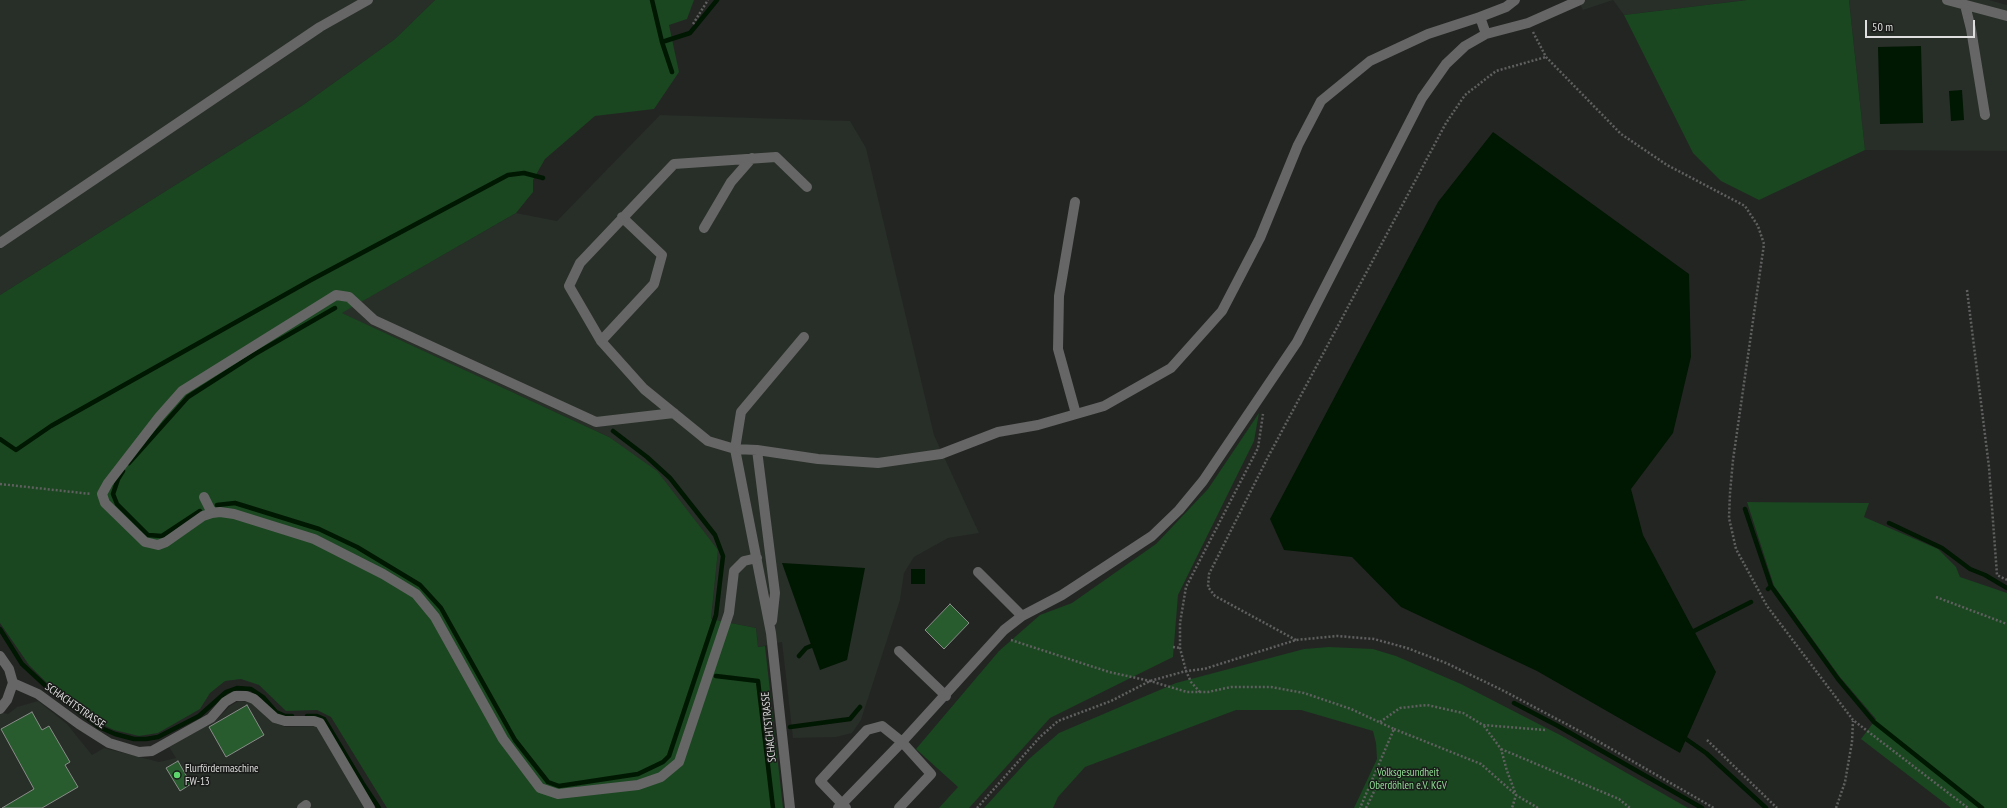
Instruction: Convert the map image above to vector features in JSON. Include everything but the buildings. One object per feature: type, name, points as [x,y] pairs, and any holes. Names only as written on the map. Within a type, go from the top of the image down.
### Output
[{"type":"street","points":[[0,243],[320,27],[368,0]]},
{"type":"street","points":[[807,187],[776,157],[674,164],[622,217],[580,263],[569,286],[601,341],[644,389],[708,442],[735,449],[757,450],[818,459],[878,463],[941,454],[998,432],[1038,425],[1104,406],[1171,368],[1222,311],[1260,238],[1298,145],[1321,101],[1370,61],[1428,34],[1506,7],[1515,0]]},
{"type":"street","points":[[899,808],[931,774],[902,742],[882,726],[867,730],[820,781],[842,806],[902,742],[946,696],[1004,630],[1022,616],[1062,595],[1152,536],[1179,510],[1203,481],[1296,342],[1422,98],[1446,64],[1465,46],[1486,34],[1528,23],[1580,0]]},
{"type":"street","points":[[1947,0],[2007,16]]},
{"type":"street","points":[[1965,5],[1971,29],[1986,115]]},
{"type":"street","points":[[1480,17],[1486,34]]},
{"type":"street","points":[[704,228],[731,182],[752,158]]},
{"type":"street","points":[[1075,202],[1059,296],[1058,349],[1076,414]]},
{"type":"street","points":[[601,341],[654,284],[662,256],[622,217]]},
{"type":"street","points":[[674,413],[596,422],[374,320],[349,297],[336,295],[182,391],[159,416],[112,477],[102,494],[104,503],[145,542],[158,545],[166,542],[203,516],[212,513],[220,512],[234,514],[314,539],[383,574],[416,594],[435,617],[503,739],[540,788],[558,794],[638,785],[661,777],[678,762],[729,612],[734,571],[744,561],[757,558]]},
{"type":"street","points":[[771,633],[735,449],[741,412],[804,336]]},
{"type":"street","points":[[757,450],[775,593],[771,633]]},
{"type":"street","points":[[204,497],[212,513]]},
{"type":"street","points":[[978,572],[1022,616]]},
{"type":"street","name":"SCHACHTSTRASSE","points":[[771,633],[790,808]]},
{"type":"street","points":[[899,652],[946,696]]},
{"type":"street","points":[[0,656],[9,669],[13,683],[7,700],[0,709]]},
{"type":"street","name":"SCHACHTSTRASSE","points":[[13,683],[38,694],[79,724],[109,743],[139,752],[152,751],[211,718],[225,702],[235,696],[246,696],[254,699],[274,718],[285,721],[314,721],[320,723],[370,808]]},
{"type":"path","points":[[692,24],[708,0]]},
{"type":"path","points":[[1528,23],[1546,57],[1621,134],[1667,165],[1745,206],[1758,226],[1764,244],[1733,460],[1728,518],[1736,550],[1767,606],[1852,720],[1968,808]]},
{"type":"path","points":[[1296,640],[1215,596],[1208,587],[1209,574],[1267,459],[1446,122],[1465,95],[1496,71],[1546,57]]},
{"type":"path","points":[[1966,290],[1989,467],[1997,575],[2007,580]]},
{"type":"path","points":[[1200,692],[1191,682],[1186,671],[1180,648],[1180,623],[1186,587],[1258,448],[1264,410]]},
{"type":"path","points":[[0,484],[65,492],[102,494]]},
{"type":"path","points":[[1936,597],[2007,624]]},
{"type":"path","points":[[1004,630],[1012,641],[1109,672],[1150,681],[1187,692],[1200,692],[1231,687],[1278,689],[1304,693],[1351,709],[1394,729],[1481,764],[1516,795],[1538,808]]},
{"type":"path","points":[[977,808],[1040,737],[1058,721],[1111,701],[1150,681],[1186,671],[1204,669],[1296,640],[1337,636],[1374,639],[1407,648],[1446,663],[1502,690],[1580,731],[1714,808]]},
{"type":"path","points":[[1173,647],[1180,648]]},
{"type":"path","points":[[1380,723],[1400,708],[1427,705],[1463,713],[1484,725],[1501,749],[1516,795],[1512,808]]},
{"type":"path","points":[[1836,808],[1845,782],[1852,742],[1852,720]]},
{"type":"path","points":[[1484,725],[1545,730]]},
{"type":"path","points":[[1360,808],[1394,729]]},
{"type":"path","points":[[1707,740],[1777,808]]},
{"type":"path","points":[[1501,749],[1619,799],[1630,808]]},
{"type":"path","points":[[1366,808],[1386,767]]},
{"type":"shaded area","points":[[0,0],[435,0],[395,39],[303,105],[0,295]]},
{"type":"shaded area","points":[[1578,0],[1613,0],[1583,10]]},
{"type":"shaded area","points":[[1613,0],[1747,0],[1624,15]]},
{"type":"shaded area","points":[[1849,0],[1989,0],[2007,5],[2007,151],[1865,150]]},
{"type":"shaded area","points":[[1921,46],[1923,123],[1880,124],[1878,47]]},
{"type":"shaded area","points":[[1962,90],[1964,120],[1951,121],[1949,91]]},
{"type":"shaded area","points":[[660,115],[850,121],[866,148],[934,435],[979,533],[948,538],[914,557],[904,573],[900,600],[861,720],[852,733],[836,737],[793,738],[782,642],[758,647],[756,628],[711,619],[718,550],[609,437],[341,313],[516,213],[557,221]]},
{"type":"shaded area","points":[[1493,132],[1689,274],[1691,357],[1673,433],[1631,489],[1643,535],[1716,672],[1680,753],[1537,671],[1401,607],[1352,557],[1284,550],[1270,519],[1438,202]]},
{"type":"shaded area","points":[[782,563],[865,568],[847,660],[820,670]]},
{"type":"shaded area","points":[[911,569],[925,569],[925,584],[911,584]]},
{"type":"shaded area","points":[[38,701],[67,724],[92,755],[104,748],[159,762],[176,758],[169,747],[215,721],[230,706],[239,701],[252,702],[273,722],[285,727],[317,726],[365,808],[0,808],[0,712],[8,714],[17,707]]},
{"type":"green space","points":[[435,0],[694,0],[687,19],[669,25],[679,72],[654,109],[595,116],[545,159],[533,180],[533,192],[516,213],[342,313],[609,437],[657,471],[718,550],[711,619],[756,628],[758,647],[765,646],[783,808],[387,808],[331,717],[317,710],[286,711],[259,685],[241,679],[225,681],[210,693],[200,709],[158,733],[139,736],[114,730],[101,724],[51,687],[29,665],[0,623],[0,295],[303,105],[395,39]]},
{"type":"green space","points":[[1747,0],[1849,0],[1865,150],[1759,200],[1721,181],[1693,153],[1624,15]]},
{"type":"green space","points":[[1259,413],[1254,441],[1178,595],[1173,657],[1050,718],[969,808],[939,808],[958,787],[916,749],[999,651],[1040,615],[1072,603],[1156,544],[1208,489]]},
{"type":"green space","points":[[1747,502],[1869,503],[1864,517],[1938,549],[1956,567],[1960,577],[2007,593],[2007,808],[1951,808],[1861,739],[1876,719],[1840,677],[1774,586]]},
{"type":"green space","name":"Volksgesundheit Oberdöhlen e.V. KGV","points":[[1329,647],[1373,649],[1396,656],[1461,684],[1562,736],[1688,808],[1354,808],[1377,759],[1376,743],[1373,731],[1301,710],[1236,710],[1085,767],[1058,797],[1053,808],[984,808],[1029,759],[1059,733],[1176,683],[1304,649]]},
{"type":"waterway","points":[[652,0],[662,42],[672,72]]},
{"type":"waterway","points":[[662,42],[690,33],[717,0]]},
{"type":"waterway","points":[[0,439],[16,450],[51,426],[311,280],[508,175],[524,173],[543,178]]},
{"type":"waterway","points":[[129,463],[188,397],[255,354],[335,308]]},
{"type":"waterway","points":[[217,505],[235,503],[319,529],[357,547],[420,585],[441,608],[515,740],[548,782],[559,786],[638,774],[663,762],[669,756],[716,615],[723,556],[715,535],[670,478],[647,457],[613,431]]},
{"type":"waterway","points":[[123,471],[118,479],[113,494],[117,504],[148,535],[162,536],[200,511]]},
{"type":"waterway","points":[[1745,509],[1771,586]]},
{"type":"waterway","points":[[1889,523],[1942,548],[1970,569],[1985,575],[2007,588]]},
{"type":"waterway","points":[[1768,589],[1771,586],[1838,679],[1874,722],[1982,808]]},
{"type":"waterway","points":[[1694,631],[1751,602]]},
{"type":"waterway","points":[[0,629],[22,664],[49,689],[99,727],[115,734],[134,739],[158,737],[199,716],[226,692],[237,688],[251,689],[263,697],[276,712],[285,716],[292,716]]},
{"type":"waterway","points":[[799,656],[806,648],[811,646]]},
{"type":"waterway","points":[[716,676],[758,681],[773,808]]},
{"type":"waterway","points":[[1514,703],[1558,726],[1702,808]]},
{"type":"waterway","points":[[790,727],[850,719],[860,707]]},
{"type":"waterway","points":[[307,716],[317,716],[324,719],[379,808]]},
{"type":"waterway","points":[[1686,739],[1706,753],[1766,808]]},
{"type":"place","name":"Flurfördermaschine FW-13","points":[[177,775]]}]
